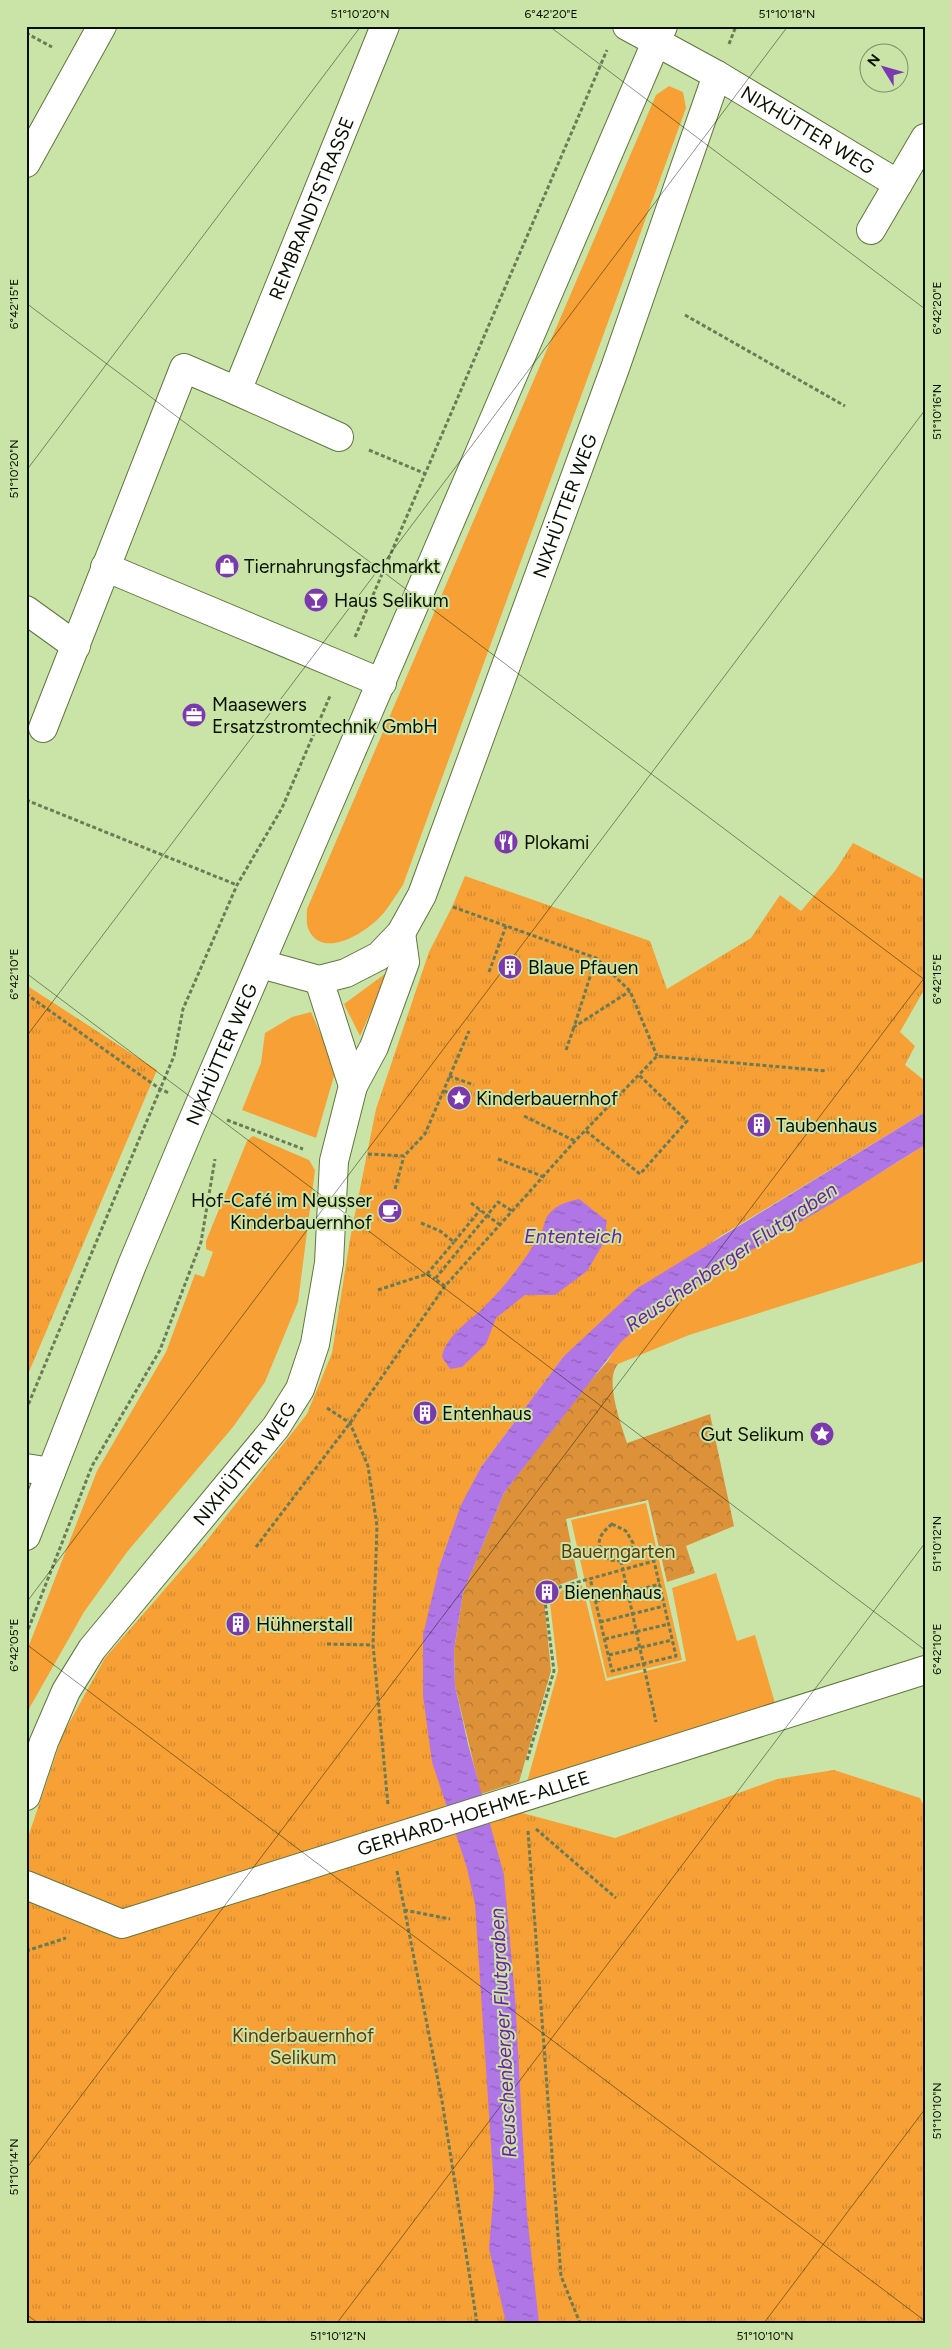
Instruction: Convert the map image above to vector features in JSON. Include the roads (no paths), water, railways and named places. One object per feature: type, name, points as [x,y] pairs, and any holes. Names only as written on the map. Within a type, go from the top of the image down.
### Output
[{"type":"street","points":[[26,163],[102,26]]},
{"type":"street","name":"REMBRANDTSTRASSE","points":[[237,391],[385,26]]},
{"type":"street","points":[[618,35],[660,34]]},
{"type":"street","name":"NIXHÜTTER WEG","points":[[26,1536],[39,1470],[132,1265],[660,34],[717,75],[898,184]]},
{"type":"street","name":"NIXHÜTTER WEG","points":[[261,964],[319,980],[346,973],[379,956],[401,933],[422,895],[615,368],[717,75]]},
{"type":"street","points":[[871,230],[925,138]]},
{"type":"street","points":[[43,728],[184,368],[339,437]]},
{"type":"street","points":[[105,567],[382,683]]},
{"type":"street","points":[[26,610],[76,646]]},
{"type":"street","name":"NIXHÜTTER WEG","points":[[26,1796],[44,1742],[66,1691],[92,1649],[276,1427],[300,1389],[315,1344],[329,1264],[334,1161],[353,1086],[374,1048],[405,962],[401,933]]},
{"type":"street","points":[[319,980],[353,1086]]},
{"type":"street","name":"GERHARD-HOEHME-ALLEE","points":[[26,1884],[122,1924],[391,1838],[436,1825],[518,1807],[663,1753],[925,1670]]},
{"type":"water","name":"Reuschenberger Flutgraben","points":[[925,1112],[925,1145],[693,1286],[644,1322],[621,1342],[504,1493],[463,1593],[454,1650],[455,1686],[468,1744],[504,1875],[515,1997],[527,2215],[539,2323],[506,2323],[489,2248],[494,2189],[475,1904],[467,1868],[432,1762],[423,1696],[423,1635],[440,1564],[461,1505],[481,1467],[563,1357],[636,1289]]},
{"type":"water","name":"Ententeich","points":[[579,1199],[607,1221],[603,1244],[587,1271],[555,1295],[525,1295],[496,1318],[486,1344],[462,1367],[450,1369],[442,1357],[447,1343],[489,1302],[513,1275],[540,1235],[549,1214],[562,1204]]},
{"type":"place","name":"Tiernahrungsfachmarkt","points":[[227,566]]},
{"type":"place","name":"Haus Selikum","points":[[316,600]]},
{"type":"place","name":"Maasewers Ersatzstromtechnik GmbH","points":[[194,715]]},
{"type":"place","name":"Plokami","points":[[506,842]]},
{"type":"place","name":"Blaue Pfauen","points":[[510,967]]},
{"type":"place","name":"Kinderbauernhof","points":[[459,1098]]},
{"type":"place","name":"Taubenhaus","points":[[759,1125]]},
{"type":"place","name":"Hof-Café im Neusser Kinderbauernhof","points":[[390,1211]]},
{"type":"place","name":"Entenhaus","points":[[425,1413]]},
{"type":"place","name":"Gut Selikum","points":[[822,1434]]},
{"type":"place","name":"Bienenhaus","points":[[547,1592]]},
{"type":"place","name":"Hühnerstall","points":[[238,1624]]},
{"type":"park label","name":"Bauerngarten","points":[[618,1551]]},
{"type":"park label","name":"Kinderbauernhof Selikum","points":[[303,2046]]}]
